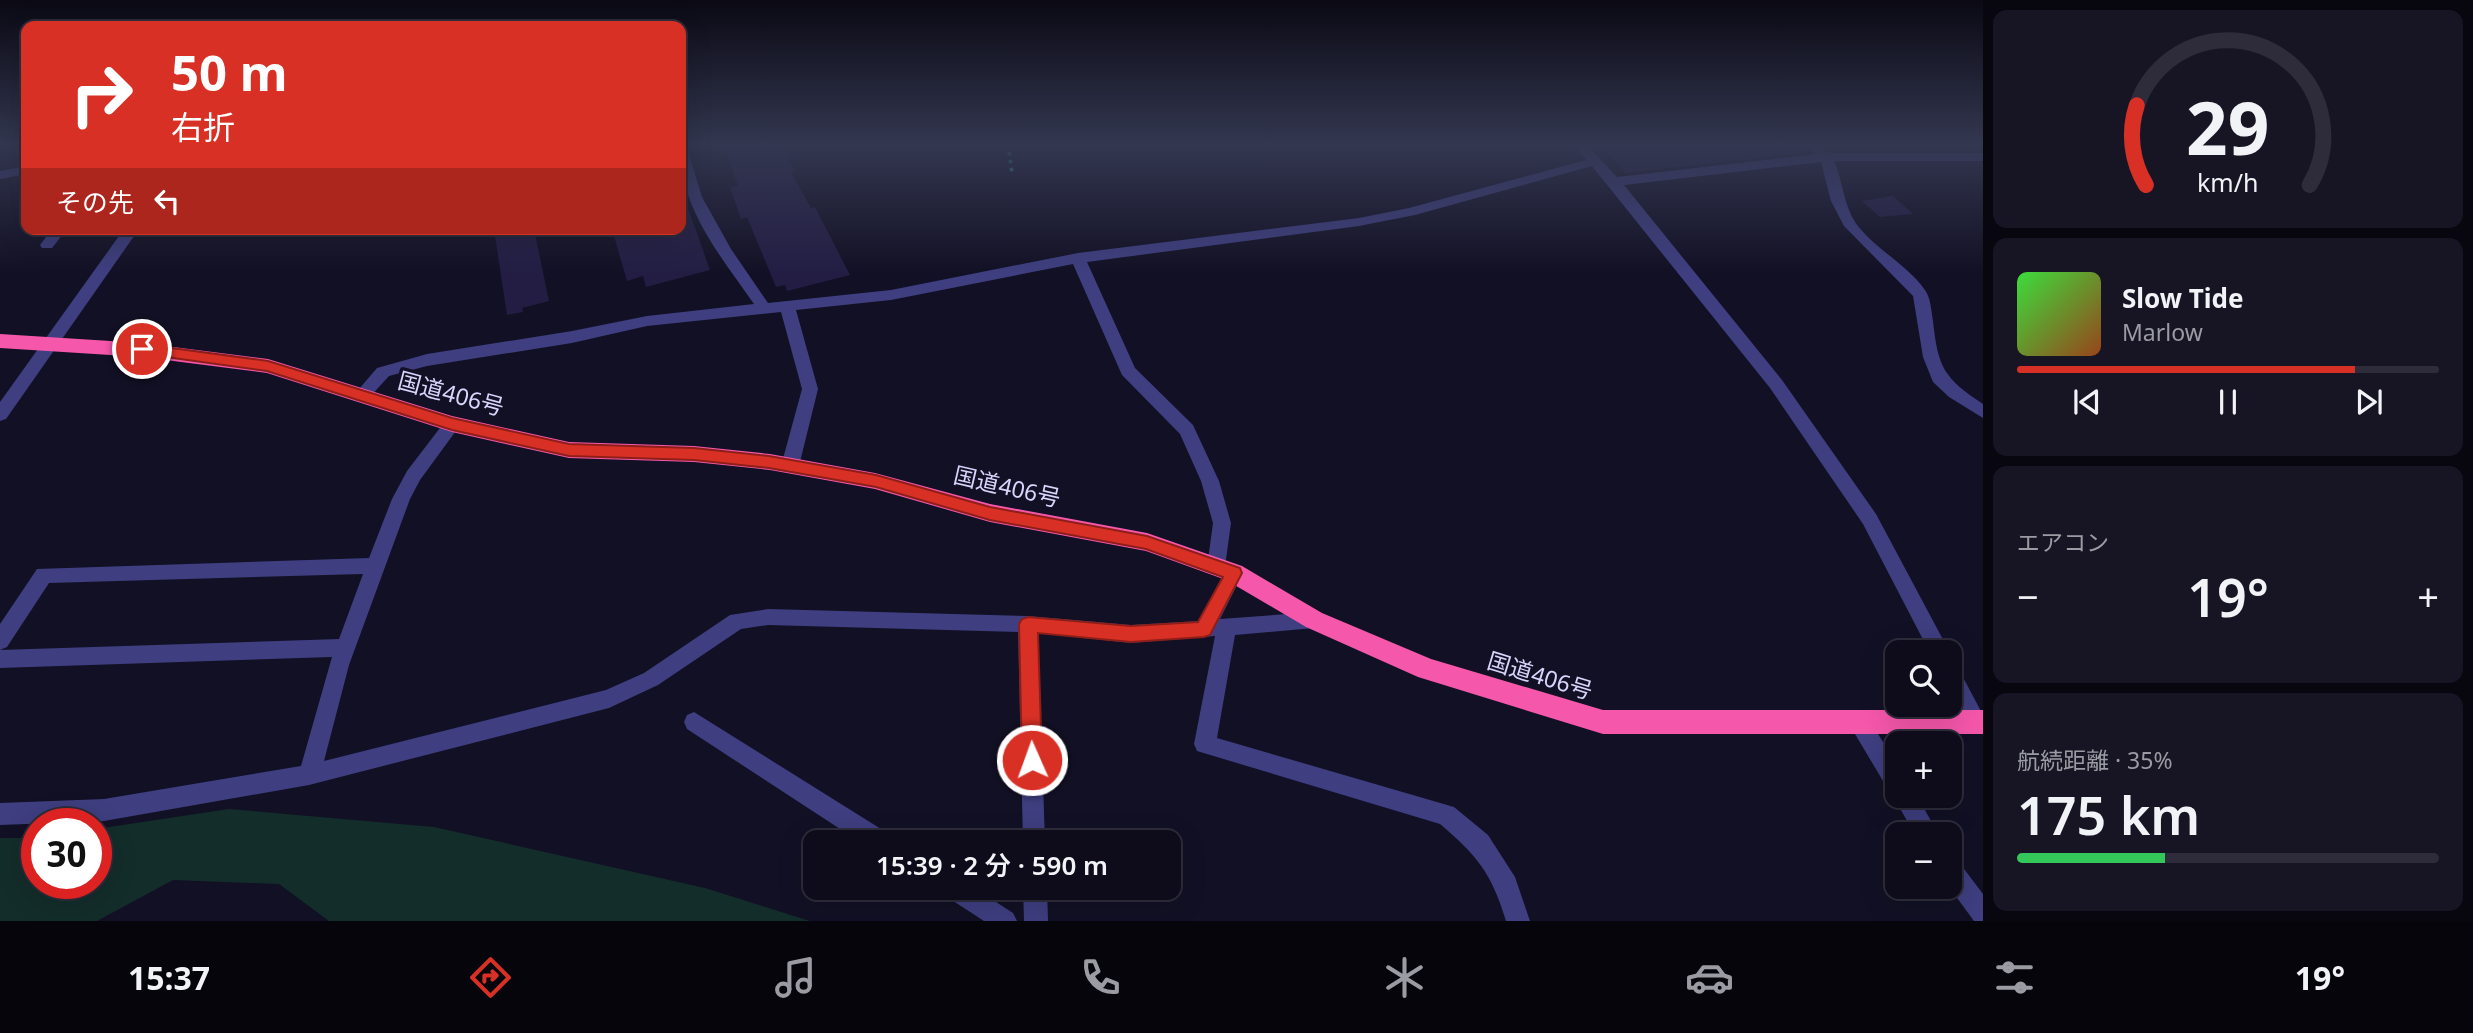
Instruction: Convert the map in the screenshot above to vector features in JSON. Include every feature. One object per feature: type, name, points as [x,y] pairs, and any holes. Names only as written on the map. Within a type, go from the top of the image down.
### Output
[{"type":"highway","name":"国道406号","points":[[0,341],[142,349],[268,366],[452,424],[569,450],[694,454],[790,466],[876,481],[990,513],[1147,542],[1225,570],[1314,620],[1427,669],[1603,722],[1979,721]]},
{"type":"street","points":[[692,187],[724,250],[764,308]]},
{"type":"street","points":[[361,396],[383,372],[427,360],[572,337],[648,321],[891,295],[1078,258],[1359,222],[1410,212],[1501,187]]},
{"type":"street","points":[[1618,187],[1776,384],[1870,519],[1933,640]]},
{"type":"street","points":[[1836,187],[1842,210],[1850,225],[1920,294],[1931,366],[1939,379],[1948,389],[1983,412]]},
{"type":"street","points":[[47,245],[55,235]]},
{"type":"street","points":[[0,415],[128,235]]},
{"type":"street","points":[[1078,258],[1128,371],[1187,430],[1210,481],[1222,523],[1225,570],[1204,630]]},
{"type":"street","points":[[788,308],[810,389],[790,466]]},
{"type":"street","points":[[309,775],[345,648],[376,566],[413,477],[452,424]]},
{"type":"street","points":[[0,642],[44,575],[376,566]]},
{"type":"street","points":[[0,814],[104,810],[309,775],[609,699],[651,679],[737,621],[768,617],[1028,624],[1131,634],[1314,620]]},
{"type":"street","points":[[1028,624],[1034,830]]},
{"type":"street","points":[[1227,627],[1205,744],[1446,815],[1480,843],[1507,886],[1518,921]]},
{"type":"street","points":[[0,659],[345,648]]},
{"type":"street","points":[[1962,692],[1979,721]]},
{"type":"street","points":[[694,722],[862,830]]},
{"type":"street","points":[[1859,722],[1885,764]]},
{"type":"street","points":[[1962,885],[1983,914]]},
{"type":"street","points":[[972,900],[1005,921]]},
{"type":"street","points":[[1035,900],[1036,921]]},
{"type":"green space","points":[[229,809],[434,827],[705,888],[810,921],[329,921],[279,884],[173,880],[97,921],[0,921],[0,838],[21,838],[21,899],[112,899],[112,827]]},
{"type":"building","points":[[730,187],[799,187],[811,208],[815,207],[850,275],[787,291],[785,285],[776,287],[747,217],[741,219]]},
{"type":"building","points":[[1893,196],[1913,214],[1880,217],[1862,201]]},
{"type":"building","points":[[686,202],[710,270],[646,287],[643,276],[627,281],[614,235],[686,235]]},
{"type":"building","points":[[495,235],[535,235],[549,301],[522,308],[523,312],[507,315]]},
{"type":"route","points":[[142,349],[268,366],[452,424],[569,450],[694,454],[769,462],[876,481],[990,513],[1147,542],[1234,573],[1204,630],[1131,634],[1028,624],[1032,760]]}]
